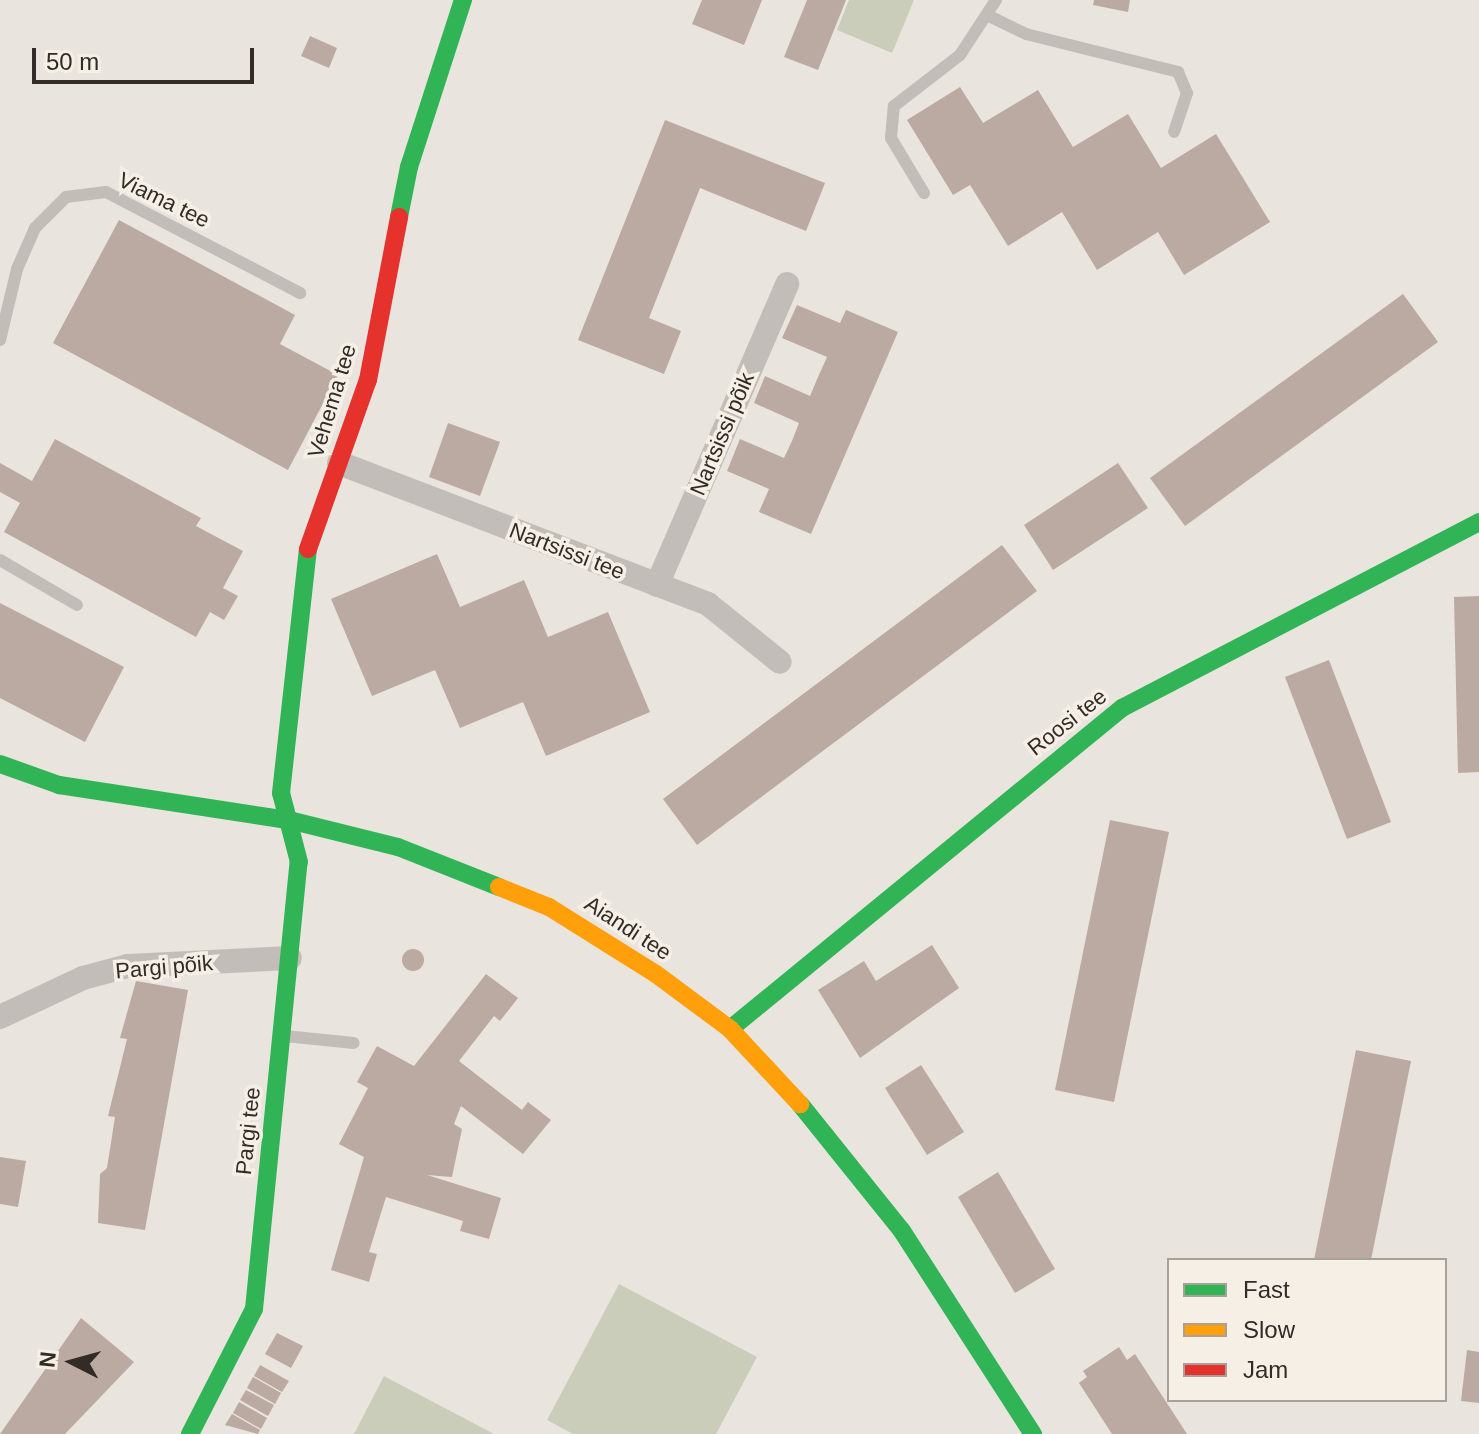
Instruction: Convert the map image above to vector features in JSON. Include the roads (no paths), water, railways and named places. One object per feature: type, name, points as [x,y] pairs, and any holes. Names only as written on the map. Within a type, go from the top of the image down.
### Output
[{"type":"street","name":"Vehema tee","points":[[289,820],[281,793],[304,560],[368,380],[409,167],[463,0]]},
{"type":"street","name":"Nartsissi põik","points":[[657,585],[787,284]]},
{"type":"street","name":"Nartsissi tee","points":[[339,463],[708,604],[780,662]]},
{"type":"street","name":"Roosi tee","points":[[730,1029],[1122,708],[1479,522]]},
{"type":"street","name":"Aiandi tee","points":[[0,764],[132,800],[289,820],[398,847],[549,907],[730,1029],[837,1144],[1033,1434]]},
{"type":"street","name":"Pargi tee","points":[[190,1434],[254,1309],[299,862],[289,820]]},
{"type":"street","name":"Pargi põik","points":[[0,1017],[83,978],[128,966],[290,958]]},
{"type":"lane","points":[[924,193],[891,138],[894,106],[960,55],[989,16],[996,0]]},
{"type":"lane","points":[[989,16],[1026,34],[1178,72],[1187,93],[1174,132]]},
{"type":"lane","name":"Viama tee","points":[[0,340],[17,269],[35,228],[66,197],[106,192],[300,293]]},
{"type":"lane","points":[[0,560],[77,605]]},
{"type":"lane","points":[[282,1036],[354,1043]]}]
